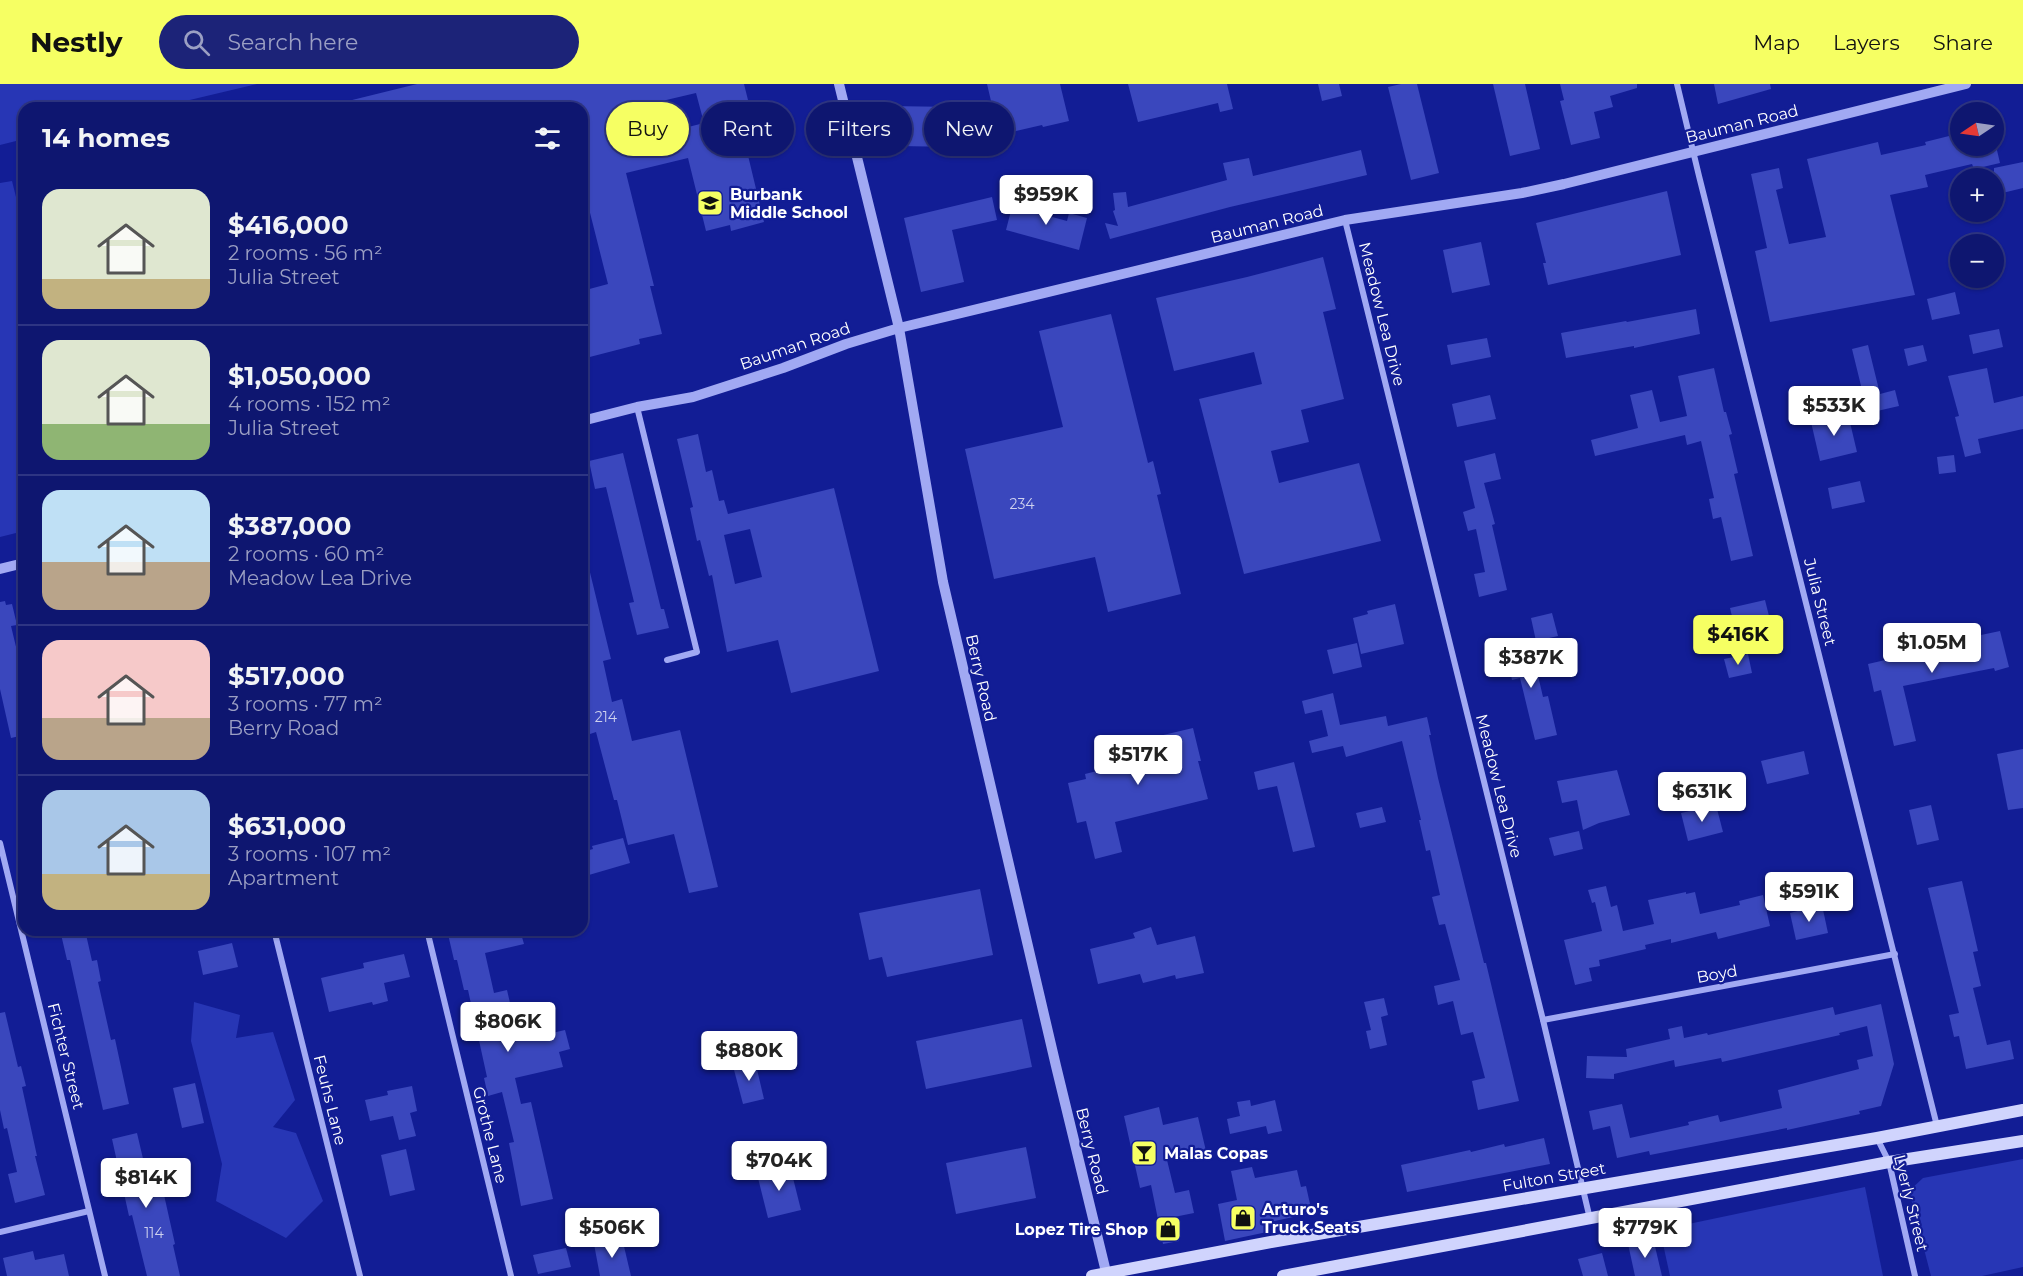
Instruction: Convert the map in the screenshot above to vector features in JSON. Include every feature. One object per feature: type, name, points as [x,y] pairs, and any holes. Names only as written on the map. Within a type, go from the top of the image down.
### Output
[{"type":"main road","name":"Fulton Street","points":[[1092,1276],[1877,1138],[2023,1110]]},
{"type":"main road","points":[[1283,1276],[1889,1162],[2023,1141]]},
{"type":"street","name":"Berry Road","points":[[839,84],[899,328],[943,582],[1107,1274]]},
{"type":"street","name":"Julia Street","points":[[1677,84],[1937,1126]]},
{"type":"street","name":"Bauman Road","points":[[588,419],[637,407],[693,397],[899,328],[1345,220],[1522,193],[1966,84]]},
{"type":"street","name":"Meadow Lea Drive","points":[[1345,220],[1590,1219]]},
{"type":"street","points":[[637,407],[697,652],[667,660]]},
{"type":"street","points":[[0,569],[18,565]]},
{"type":"street","name":"Fichter Street","points":[[0,843],[18,917]]},
{"type":"street","name":"Fichter Street","points":[[22,936],[105,1276]]},
{"type":"street","name":"Feuhs Lane","points":[[275,936],[360,1276]]},
{"type":"street","name":"Grothe Lane","points":[[428,936],[511,1276]]},
{"type":"street","name":"Boyd","points":[[1543,1020],[1895,954]]},
{"type":"street","name":"Lyerly Street","points":[[1877,1138],[1889,1162],[1915,1276]]},
{"type":"street","points":[[0,1232],[89,1211]]},
{"type":"shaded area","points":[[0,84],[257,84],[181,102],[18,102],[18,140],[0,145]]},
{"type":"shaded area","points":[[12,181],[18,205],[18,532],[0,537],[0,183]]},
{"type":"shaded area","points":[[194,1002],[240,1015],[236,1038],[273,1032],[295,1100],[273,1127],[296,1133],[323,1201],[286,1238],[216,1201],[222,1164],[191,1041]]},
{"type":"shaded area","points":[[2023,1159],[2023,1267],[1982,1276],[1931,1276],[1909,1191],[1923,1178]]},
{"type":"shaded area","points":[[1865,1187],[1883,1276],[1670,1276],[1660,1230]]},
{"type":"building","points":[[417,84],[744,84],[748,102],[701,102],[701,112],[696,93],[662,102],[606,102],[606,156],[689,156],[689,127],[701,124],[701,156],[748,156],[764,222],[731,231],[730,225],[706,231],[688,158],[626,173],[654,286],[650,286],[662,334],[639,339],[640,344],[588,357],[588,289],[608,284],[588,205],[588,102],[344,102]]},
{"type":"building","points":[[987,84],[1060,84],[1069,121],[1014,132],[1014,102],[991,102]]},
{"type":"building","points":[[1128,84],[1227,84],[1233,109],[1220,112],[1218,103],[1138,122]]},
{"type":"building","points":[[1318,84],[1339,84],[1342,96],[1322,101]]},
{"type":"building","points":[[1417,84],[1439,173],[1411,180],[1388,87]]},
{"type":"building","points":[[1493,84],[1525,84],[1540,149],[1510,156]]},
{"type":"building","points":[[1560,84],[1637,84],[1637,88],[1610,96],[1613,107],[1594,112],[1600,138],[1571,145],[1560,101],[1564,100]]},
{"type":"building","points":[[1714,84],[1770,84],[1771,89],[1718,104]]},
{"type":"building","points":[[912,106],[924,107],[924,146],[912,146]]},
{"type":"building","points":[[1950,136],[1950,156],[1998,156],[2000,163],[1978,168],[1974,168],[1972,164],[1925,175],[1928,187],[1890,195],[1915,295],[1770,322],[1755,251],[1767,248],[1751,174],[1779,168],[1783,188],[1776,190],[1789,244],[1826,237],[1807,159],[1878,142],[1881,155],[1926,145],[1925,142]]},
{"type":"building","points":[[1361,150],[1367,175],[1230,207],[1110,239],[1105,223],[1118,226],[1113,211],[1115,210],[1113,193],[1126,192],[1128,207],[1227,180],[1223,163],[1249,158],[1253,176]]},
{"type":"building","points":[[2023,162],[2023,188],[2004,193],[2004,168],[1994,168]]},
{"type":"building","points":[[1667,191],[1681,255],[1548,285],[1543,263],[1546,263],[1536,223]]},
{"type":"building","points":[[992,197],[997,220],[952,230],[964,282],[921,292],[904,218]]},
{"type":"building","points":[[1014,199],[1031,204],[1030,211],[1067,221],[1069,213],[1087,218],[1079,250],[1006,230]]},
{"type":"building","points":[[1481,242],[1490,285],[1452,293],[1443,250]]},
{"type":"building","points":[[1323,257],[1336,309],[1323,312],[1344,399],[1301,410],[1309,442],[1271,451],[1279,483],[1359,463],[1381,541],[1244,574],[1199,399],[1262,384],[1254,352],[1174,371],[1156,298]]},
{"type":"building","points":[[1955,292],[1960,314],[1932,320],[1927,299]]},
{"type":"building","points":[[1696,309],[1700,334],[1634,348],[1634,346],[1566,358],[1561,333]]},
{"type":"building","points":[[1111,314],[1148,463],[1153,461],[1161,494],[1157,495],[1181,594],[1108,612],[1095,557],[994,579],[965,449],[1063,427],[1039,331]]},
{"type":"building","points":[[1999,329],[2003,347],[1973,354],[1969,335]]},
{"type":"building","points":[[1487,338],[1491,357],[1451,365],[1447,345]]},
{"type":"building","points":[[1868,345],[1880,394],[1895,390],[1899,406],[1851,417],[1847,402],[1864,398],[1852,349]]},
{"type":"building","points":[[1923,345],[1927,361],[1908,366],[1904,349]]},
{"type":"building","points":[[1714,368],[1724,412],[1726,412],[1732,434],[1729,435],[1738,473],[1734,474],[1753,556],[1731,561],[1721,517],[1713,519],[1709,499],[1714,498],[1701,441],[1687,445],[1685,435],[1595,456],[1591,440],[1638,428],[1630,395],[1652,390],[1660,422],[1687,416],[1678,376]]},
{"type":"building","points":[[1987,368],[1994,403],[2023,396],[2023,429],[1978,439],[1981,453],[1965,457],[1955,417],[1959,416],[1948,376]]},
{"type":"building","points":[[1490,395],[1496,419],[1457,427],[1452,404]]},
{"type":"building","points":[[1848,414],[1857,452],[1820,461],[1811,422]]},
{"type":"building","points":[[698,434],[706,472],[712,470],[719,501],[724,500],[728,514],[834,488],[879,671],[791,693],[778,640],[727,652],[712,575],[709,576],[700,540],[697,541],[690,508],[693,507],[677,439]],"holes":[[[750,529],[762,577],[735,584],[724,535]]]},
{"type":"building","points":[[623,453],[661,609],[664,609],[669,628],[637,635],[629,603],[634,602],[606,487],[595,489],[589,461]]},
{"type":"building","points":[[1495,453],[1501,479],[1484,483],[1495,524],[1492,525],[1507,590],[1479,597],[1474,574],[1485,572],[1476,529],[1468,531],[1463,512],[1475,508],[1464,461]]},
{"type":"building","points":[[1954,455],[1956,472],[1939,474],[1937,457]]},
{"type":"building","points":[[1860,481],[1865,502],[1832,509],[1828,488]]},
{"type":"building","points":[[588,564],[611,659],[603,661],[612,702],[622,699],[632,741],[680,730],[718,887],[689,893],[674,834],[628,845],[596,732],[590,734]]},
{"type":"building","points":[[1765,600],[1771,624],[1736,633],[1730,608]]},
{"type":"building","points":[[5,601],[6,605],[12,604],[17,625],[11,626],[18,655],[18,736],[11,738],[0,689],[0,602]]},
{"type":"building","points":[[1395,604],[1404,644],[1361,654],[1353,618],[1368,614],[1367,611]]},
{"type":"building","points":[[1552,613],[1558,636],[1536,641],[1531,618]]},
{"type":"building","points":[[2000,631],[2009,667],[1903,686],[1916,741],[1894,746],[1881,690],[1874,692],[1868,664],[1920,652],[1919,648]]},
{"type":"building","points":[[1530,641],[1543,697],[1548,696],[1557,735],[1535,740],[1520,678],[1512,680],[1505,647]]},
{"type":"building","points":[[1357,643],[1362,667],[1333,674],[1327,650]]},
{"type":"building","points":[[1748,654],[1752,673],[1729,678],[1724,659]]},
{"type":"building","points":[[1333,693],[1340,725],[1386,716],[1388,726],[1427,717],[1438,778],[1519,1101],[1478,1110],[1472,1081],[1485,1078],[1473,1032],[1461,1035],[1453,1001],[1438,1005],[1434,986],[1460,980],[1445,924],[1439,925],[1432,897],[1440,895],[1430,850],[1426,851],[1402,741],[1346,757],[1343,746],[1312,753],[1309,741],[1328,736],[1322,710],[1305,714],[1302,701]]},
{"type":"building","points":[[1193,728],[1201,761],[1198,761],[1208,799],[1115,822],[1122,852],[1095,859],[1086,821],[1077,823],[1068,783],[1086,779],[1085,774],[1109,768],[1104,749]]},
{"type":"building","points":[[2023,749],[2023,808],[2008,810],[1997,754]]},
{"type":"building","points":[[1804,751],[1809,774],[1767,784],[1761,761]]},
{"type":"building","points":[[1294,762],[1315,847],[1293,852],[1277,786],[1258,790],[1254,772]]},
{"type":"building","points":[[1617,770],[1630,815],[1599,823],[1583,830],[1577,800],[1562,803],[1557,781]]},
{"type":"building","points":[[1716,805],[1723,832],[1688,841],[1681,813]]},
{"type":"building","points":[[1931,805],[1939,840],[1917,845],[1909,810]]},
{"type":"building","points":[[1382,807],[1386,822],[1360,828],[1356,813]]},
{"type":"building","points":[[1579,831],[1583,849],[1554,856],[1549,838]]},
{"type":"building","points":[[623,838],[630,863],[588,875],[588,850],[593,849],[592,846]]},
{"type":"building","points":[[1962,881],[1978,951],[1973,952],[1981,986],[1973,988],[1987,1045],[2010,1040],[2014,1059],[1966,1069],[1959,1036],[1954,1037],[1949,1015],[1959,1013],[1928,888]]},
{"type":"building","points":[[1606,886],[1611,907],[1617,905],[1623,931],[1654,924],[1648,900],[1686,892],[1686,894],[1695,892],[1700,914],[1740,905],[1739,901],[1763,895],[1770,926],[1718,939],[1716,932],[1671,943],[1671,939],[1645,945],[1646,949],[1599,960],[1600,966],[1589,968],[1592,981],[1575,985],[1564,940],[1602,931],[1595,902],[1592,903],[1588,890]]},
{"type":"building","points":[[980,889],[993,955],[887,977],[882,957],[869,960],[859,913]]},
{"type":"building","points":[[1822,905],[1828,933],[1796,940],[1790,913]]},
{"type":"building","points":[[1151,927],[1157,945],[1195,936],[1204,973],[1176,979],[1175,975],[1143,983],[1140,974],[1098,984],[1090,949],[1135,938],[1133,933]]},
{"type":"building","points":[[61,936],[86,936],[92,961],[97,960],[101,981],[98,982],[111,1040],[115,1039],[129,1104],[103,1110],[70,960],[67,960]]},
{"type":"building","points":[[448,936],[522,936],[524,944],[485,953],[494,993],[507,990],[516,1029],[519,1028],[522,1040],[565,1030],[570,1049],[559,1052],[563,1067],[515,1078],[521,1104],[531,1102],[553,1199],[521,1206],[509,1143],[514,1142],[502,1092],[488,1096],[484,1078],[487,1077],[468,990],[464,990],[457,960],[454,960]]},
{"type":"building","points":[[232,943],[238,967],[203,975],[198,951]]},
{"type":"building","points":[[404,954],[410,977],[384,983],[388,1001],[373,1005],[372,1002],[329,1012],[321,978],[364,968],[363,963]]},
{"type":"building","points":[[1384,998],[1388,1015],[1381,1017],[1387,1045],[1370,1049],[1366,1031],[1371,1030],[1364,1002]]},
{"type":"building","points":[[1881,1004],[1894,1064],[1881,1106],[1859,1111],[1860,1114],[1787,1130],[1787,1128],[1650,1155],[1649,1151],[1617,1158],[1610,1126],[1593,1130],[1589,1111],[1622,1104],[1630,1138],[1689,1125],[1688,1122],[1718,1115],[1720,1122],[1782,1108],[1778,1090],[1859,1069],[1857,1060],[1873,1056],[1867,1026],[1839,1033],[1840,1035],[1722,1062],[1721,1058],[1675,1067],[1674,1060],[1614,1074],[1614,1079],[1586,1078],[1587,1056],[1627,1057],[1626,1049],[1670,1039],[1668,1029],[1682,1026],[1684,1038],[1707,1033],[1708,1035],[1833,1007],[1835,1015]]},
{"type":"building","points":[[5,1012],[18,1067],[21,1066],[26,1086],[22,1087],[45,1195],[15,1203],[8,1174],[17,1172],[7,1128],[4,1129],[0,1110],[0,1013]]},
{"type":"building","points":[[1022,1019],[1032,1067],[926,1089],[916,1041]]},
{"type":"building","points":[[755,1061],[764,1099],[743,1104],[733,1066]]},
{"type":"building","points":[[195,1083],[204,1123],[182,1128],[173,1088]]},
{"type":"building","points":[[412,1086],[417,1111],[410,1113],[416,1136],[399,1140],[393,1116],[370,1121],[365,1100],[388,1095],[387,1091]]},
{"type":"building","points":[[1250,1100],[1251,1106],[1275,1100],[1282,1131],[1268,1134],[1266,1126],[1230,1134],[1227,1119],[1240,1116],[1237,1102]]},
{"type":"building","points":[[1159,1107],[1163,1125],[1198,1117],[1206,1151],[1167,1160],[1175,1193],[1189,1190],[1194,1213],[1174,1217],[1179,1241],[1163,1244],[1151,1185],[1140,1188],[1124,1116]]},
{"type":"building","points":[[137,1133],[148,1180],[160,1177],[180,1276],[147,1276],[132,1215],[129,1216],[112,1139]]},
{"type":"building","points":[[1544,1138],[1550,1164],[1407,1192],[1401,1165],[1470,1150],[1471,1152],[1504,1144],[1505,1147]]},
{"type":"building","points":[[1026,1147],[1036,1198],[956,1214],[946,1163]]},
{"type":"building","points":[[406,1149],[415,1190],[390,1196],[381,1155]]},
{"type":"building","points":[[790,1166],[801,1210],[768,1218],[757,1174]]},
{"type":"building","points":[[1252,1167],[1255,1178],[1297,1170],[1301,1187],[1306,1186],[1312,1213],[1265,1223],[1267,1232],[1225,1241],[1218,1204],[1237,1200],[1231,1171]]},
{"type":"building","points":[[622,1238],[631,1276],[600,1276],[594,1244]]},
{"type":"building","points":[[1653,1238],[1662,1276],[1635,1276],[1628,1244]]},
{"type":"building","points":[[566,1248],[571,1267],[538,1274],[533,1255]]},
{"type":"building","points":[[33,1251],[35,1260],[64,1254],[69,1276],[7,1276],[3,1258]]},
{"type":"building","points":[[1602,1253],[1608,1276],[1583,1276],[1578,1259]]},
{"type":"place","name":"Burbank Middle School","points":[[710,203]]},
{"type":"place","name":"Malas Copas","points":[[1144,1153]]},
{"type":"place","name":"Arturo's Truck Seats","points":[[1243,1218]]},
{"type":"place","name":"Lopez Tire Shop","points":[[1168,1229]]}]
